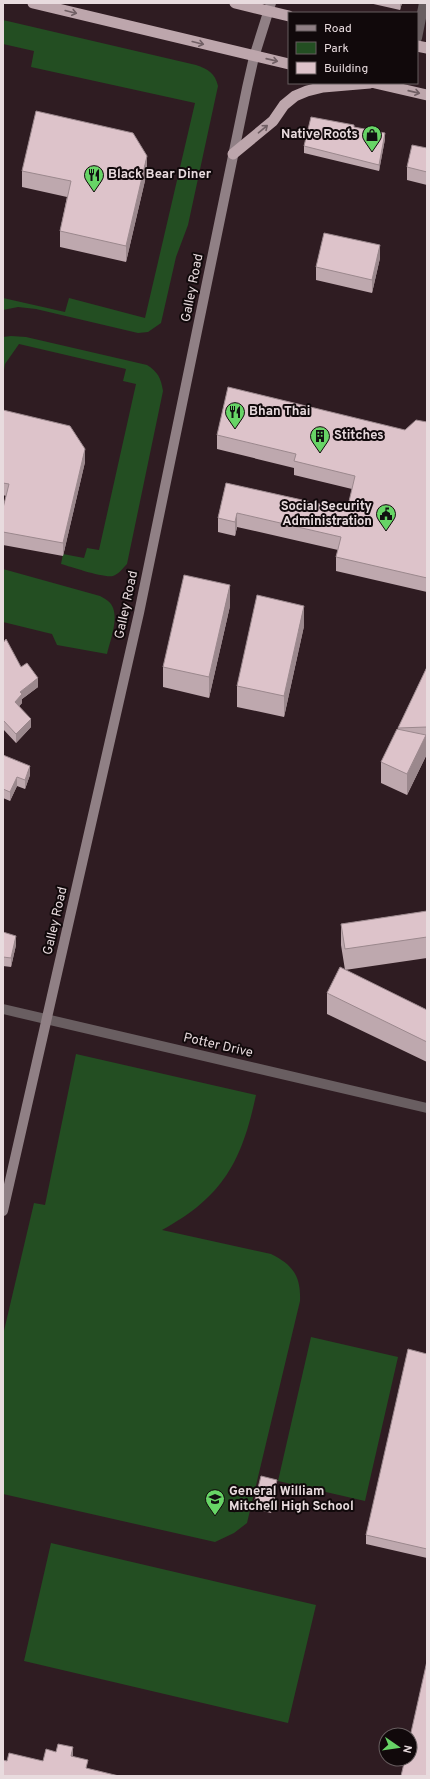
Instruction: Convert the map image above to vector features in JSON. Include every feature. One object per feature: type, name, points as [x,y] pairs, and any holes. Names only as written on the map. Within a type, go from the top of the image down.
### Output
[{"type":"highway","points":[[33,3],[254,57],[288,64]]},
{"type":"highway","points":[[235,3],[270,7],[288,16]]},
{"type":"highway","points":[[233,154],[273,121],[284,105],[295,96],[323,87],[358,84]]},
{"type":"highway","points":[[379,84],[427,95]]},
{"type":"main road","name":"Galley Road","points":[[3,1211],[139,613],[254,57],[270,7]]},
{"type":"street","points":[[418,33],[424,3]]},
{"type":"street","name":"Potter Drive","points":[[3,1009],[427,1108]]},
{"type":"green space","points":[[3,20],[196,65],[207,70],[213,75],[217,82],[218,86],[188,225],[176,257],[161,323],[148,332],[138,333],[36,309],[18,307],[3,310],[3,298],[65,312],[69,298],[145,318],[195,103],[31,67],[34,51],[3,44]]},
{"type":"green space","points":[[3,337],[26,337],[147,365],[154,370],[160,379],[163,391],[127,564],[113,576],[87,572],[61,564],[63,554],[84,558],[87,548],[99,550],[136,384],[123,381],[126,369],[19,344],[5,364],[3,376]]},
{"type":"green space","points":[[3,569],[100,596],[107,600],[112,606],[115,619],[107,654],[57,645],[52,634],[3,622]]},
{"type":"green space","points":[[76,1054],[256,1095],[244,1139],[227,1175],[215,1190],[200,1204],[162,1230],[271,1254],[285,1262],[290,1267],[297,1278],[299,1285],[300,1301],[247,1523],[234,1533],[215,1542],[3,1494],[3,1335],[34,1203],[45,1205]]},
{"type":"green space","points":[[311,1337],[398,1357],[365,1501],[278,1481]]},
{"type":"green space","points":[[51,1543],[316,1605],[288,1723],[24,1661]]},
{"type":"building","name":"Black Bear Diner","points":[[36,111],[133,133],[147,156],[126,246],[60,231],[71,181],[22,171]]},
{"type":"building","points":[[311,117],[354,125],[354,127],[385,133],[379,165],[304,146]]},
{"type":"building","points":[[412,145],[427,148],[427,172],[407,167]]},
{"type":"building","points":[[324,233],[380,245],[372,280],[316,267]]},
{"type":"building","points":[[228,387],[405,430],[416,420],[427,422],[427,578],[336,557],[341,537],[237,513],[235,522],[218,518],[226,483],[347,510],[355,476],[294,461],[296,454],[217,435]]},
{"type":"building","points":[[3,410],[70,426],[85,449],[63,543],[3,532],[3,508],[9,484],[3,483]]},
{"type":"building","points":[[184,575],[230,585],[209,677],[163,667]]},
{"type":"building","points":[[257,595],[304,606],[284,696],[237,686]]},
{"type":"building","points":[[6,639],[21,667],[27,663],[38,678],[20,692],[22,694],[15,702],[31,719],[16,734],[3,720],[3,643]]},
{"type":"building","points":[[427,667],[427,727],[398,728]]},
{"type":"building","points":[[397,729],[426,735],[407,774],[381,762]]},
{"type":"building","points":[[3,755],[30,766],[25,780],[17,777],[10,792],[3,789]]},
{"type":"building","points":[[427,911],[427,937],[345,949],[341,924]]},
{"type":"building","points":[[3,932],[16,936],[11,958],[3,957]]},
{"type":"building","points":[[340,967],[427,1010],[427,1042],[327,993]]},
{"type":"building","name":"General William Mitchell High School","points":[[408,1349],[427,1354],[427,1549],[366,1535]]},
{"type":"building","points":[[261,1476],[277,1480],[271,1504],[255,1500]]},
{"type":"building","points":[[427,1661],[427,1776],[401,1776],[403,1767],[418,1767],[418,1727],[412,1727]]},
{"type":"building","points":[[58,1744],[73,1747],[71,1756],[88,1760],[86,1768],[119,1776],[3,1776],[3,1760],[7,1761],[9,1753],[43,1761],[46,1749],[56,1752]]},
{"type":"place","name":"Native Roots","points":[[372,152]]},
{"type":"place","name":"Black Bear Diner","points":[[94,192]]},
{"type":"place","name":"Bhan Thai","points":[[235,429]]},
{"type":"place","name":"Stitches","points":[[320,453]]},
{"type":"place","name":"Social Security Administration","points":[[386,531]]},
{"type":"place","name":"General William Mitchell High School","points":[[215,1516]]}]
